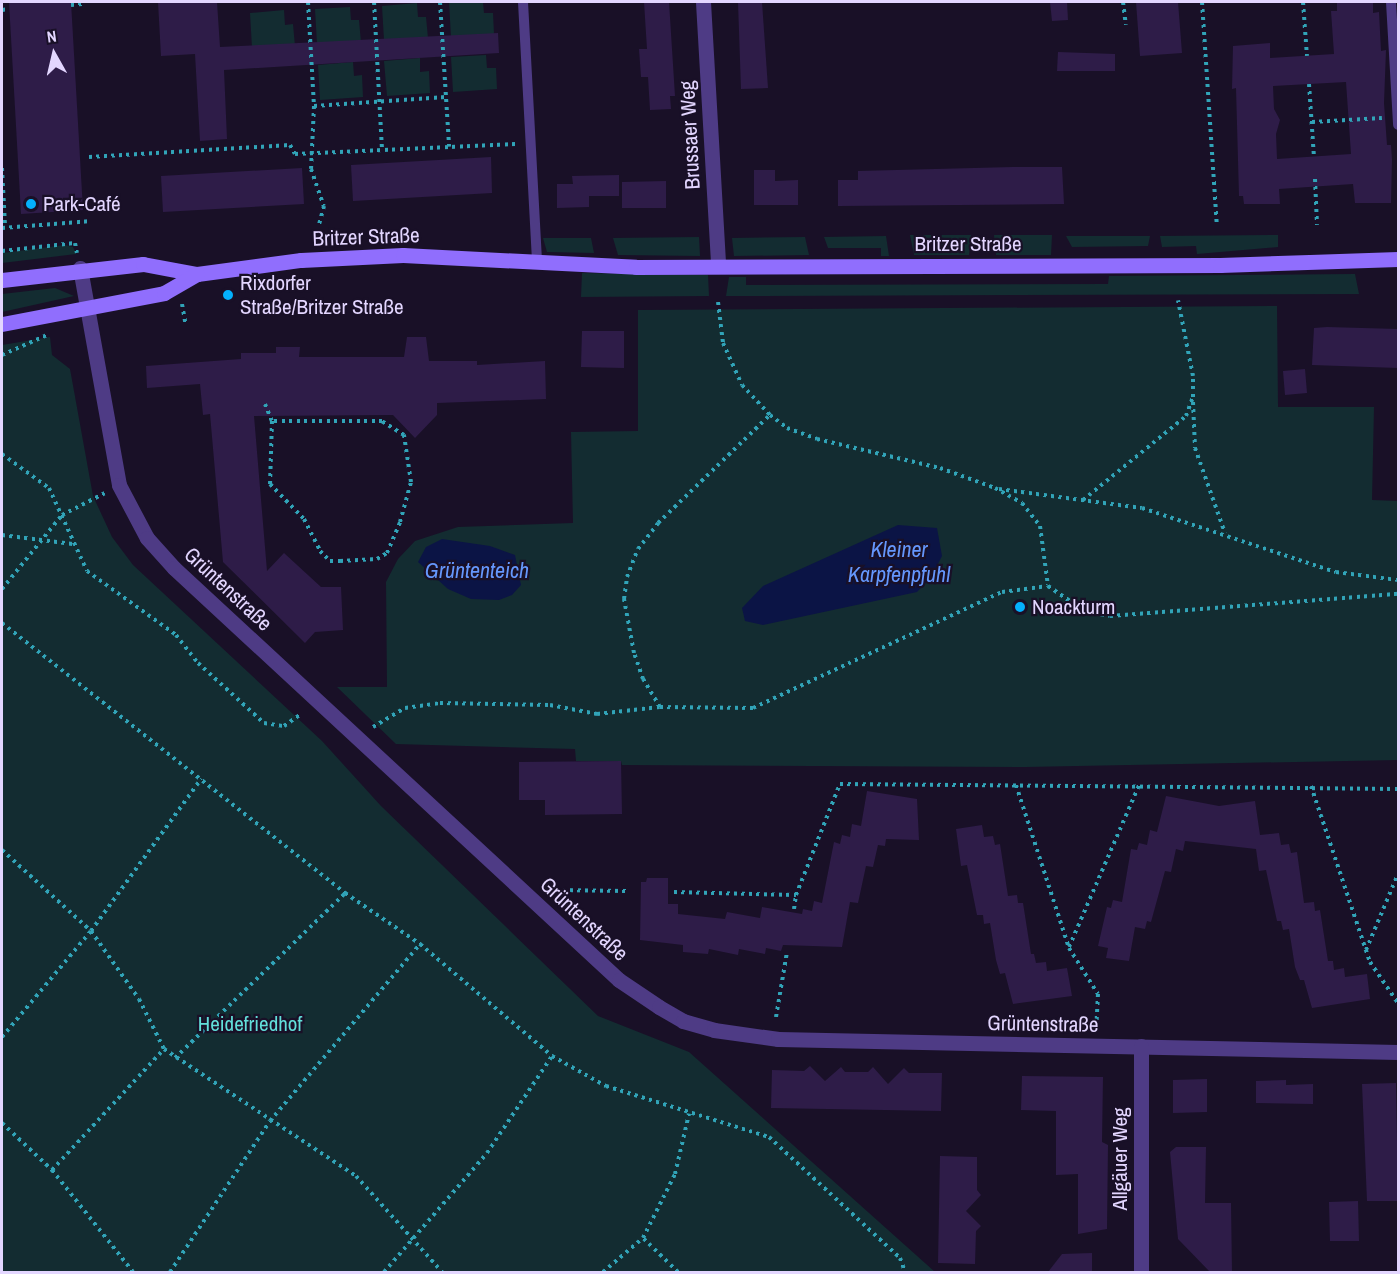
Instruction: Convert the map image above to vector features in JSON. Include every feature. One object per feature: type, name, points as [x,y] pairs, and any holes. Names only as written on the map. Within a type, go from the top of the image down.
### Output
[{"type":"main road","name":"Britzer Straße","points":[[2,280],[80,268],[143,264],[197,274],[301,260],[404,255],[718,266],[1209,265],[1398,259]]},
{"type":"main road","name":"Britzer Straße","points":[[2,324],[164,293],[197,274]]},
{"type":"street","name":"Brussaer Weg","points":[[703,2],[718,266]]},
{"type":"street","name":"Grüntenstraße","points":[[80,268],[119,485],[147,538],[174,568],[619,980],[683,1021],[714,1030],[778,1039],[1398,1052]]},
{"type":"street","name":"Allgäuer Weg","points":[[1141,1046],[1141,1272]]},
{"type":"lane","points":[[523,2],[537,261]]},
{"type":"lane","points":[[1390,2],[1398,121]]},
{"type":"path","points":[[308,2],[314,106],[312,169],[323,204],[319,225]]},
{"type":"path","points":[[374,2],[382,150]]},
{"type":"path","points":[[440,2],[449,147]]},
{"type":"path","points":[[1123,2],[1126,25]]},
{"type":"path","points":[[1202,2],[1217,225]]},
{"type":"path","points":[[1303,2],[1307,56]]},
{"type":"path","points":[[71,5],[82,4]]},
{"type":"path","points":[[2,10],[9,9]]},
{"type":"path","points":[[1309,84],[1314,157]]},
{"type":"path","points":[[314,106],[446,97]]},
{"type":"path","points":[[1312,122],[1398,121]]},
{"type":"path","points":[[89,157],[290,145],[295,154],[532,143]]},
{"type":"path","points":[[2,168],[3,226],[92,221]]},
{"type":"path","points":[[1315,179],[1317,225]]},
{"type":"path","points":[[2,251],[75,243],[80,268]]},
{"type":"path","points":[[1178,300],[1190,348],[1195,448],[1226,534]]},
{"type":"path","points":[[718,302],[723,343],[742,385],[770,415],[787,428],[818,440],[939,468],[995,489],[1022,503],[1040,526],[1048,586]]},
{"type":"path","points":[[182,304],[186,326]]},
{"type":"path","points":[[2,355],[58,331]]},
{"type":"path","points":[[1082,500],[1166,436],[1186,416],[1193,397]]},
{"type":"path","points":[[265,404],[272,421],[270,484],[304,519],[320,551],[330,561],[376,559],[387,554],[400,522],[411,482],[404,435],[382,421],[272,421]]},
{"type":"path","points":[[660,707],[643,679],[634,653],[624,599],[627,577],[638,549],[673,506],[770,415]]},
{"type":"path","points":[[2,454],[50,488],[72,544],[87,571],[176,635],[198,663],[264,723],[284,726],[301,714]]},
{"type":"path","points":[[2,589],[62,515],[119,485]]},
{"type":"path","points":[[995,489],[1142,508],[1336,572],[1398,580]]},
{"type":"path","points":[[2,535],[72,544]]},
{"type":"path","points":[[373,727],[405,708],[440,703],[550,705],[597,714],[660,707],[753,708],[1002,592],[1048,586],[1086,612],[1110,616],[1398,594]]},
{"type":"path","points":[[2,623],[345,893],[420,944],[552,1056],[606,1086],[689,1114],[769,1137],[900,1258],[905,1272]]},
{"type":"path","points":[[2,1037],[91,931],[201,779]]},
{"type":"path","points":[[794,909],[796,895],[840,783],[1311,786],[1398,789]]},
{"type":"path","points":[[1016,784],[1068,948],[1098,994],[1096,1026]]},
{"type":"path","points":[[1068,948],[1139,785]]},
{"type":"path","points":[[1311,786],[1366,950],[1398,1003]]},
{"type":"path","points":[[2,850],[91,931],[139,999],[164,1049],[174,1058],[356,1176],[412,1235],[442,1272]]},
{"type":"path","points":[[1366,950],[1398,874]]},
{"type":"path","points":[[555,890],[626,891]]},
{"type":"path","points":[[674,892],[796,895]]},
{"type":"path","points":[[174,1058],[345,893]]},
{"type":"path","points":[[170,1272],[270,1121],[420,944]]},
{"type":"path","points":[[776,1017],[787,952]]},
{"type":"path","points":[[52,1170],[164,1049]]},
{"type":"path","points":[[384,1272],[412,1235],[487,1153],[552,1056]]},
{"type":"path","points":[[603,1272],[643,1238],[675,1174],[689,1114]]},
{"type":"path","points":[[2,1123],[52,1170],[134,1272]]},
{"type":"path","points":[[643,1238],[678,1272]]},
{"type":"green space","points":[[449,2],[483,2],[484,13],[493,13],[494,34],[451,37]]},
{"type":"green space","points":[[417,3],[418,17],[426,17],[428,38],[384,40],[382,6]]},
{"type":"green space","points":[[350,7],[351,20],[359,20],[361,42],[317,44],[315,9]]},
{"type":"green space","points":[[284,10],[285,25],[293,24],[295,46],[252,48],[250,13]]},
{"type":"green space","points":[[486,55],[487,68],[496,68],[497,89],[453,92],[451,57]]},
{"type":"green space","points":[[420,58],[420,72],[429,71],[430,93],[387,96],[384,61]]},
{"type":"green space","points":[[353,62],[354,76],[362,75],[363,97],[320,100],[318,65]]},
{"type":"green space","points":[[910,235],[971,235],[969,255],[914,255]]},
{"type":"green space","points":[[994,235],[1052,235],[1051,255],[996,255]]},
{"type":"green space","points":[[1278,235],[1278,247],[1197,254],[1196,246],[1162,247],[1160,236]]},
{"type":"green space","points":[[886,236],[889,256],[881,256],[881,248],[828,248],[824,237]]},
{"type":"green space","points":[[1066,236],[1150,236],[1148,246],[1072,247]]},
{"type":"green space","points":[[699,237],[700,256],[618,255],[613,238]]},
{"type":"green space","points":[[805,237],[809,255],[734,256],[732,238]]},
{"type":"green space","points":[[543,238],[591,238],[594,253],[547,252]]},
{"type":"green space","points":[[65,245],[73,247],[76,254],[2,263],[2,253]]},
{"type":"green space","points":[[582,273],[708,275],[709,296],[581,297]]},
{"type":"green space","points":[[1355,274],[1359,294],[726,296],[729,277],[746,277],[746,285],[1108,284],[1109,276]]},
{"type":"green space","points":[[55,288],[74,296],[2,312],[2,294]]},
{"type":"green space","points":[[1277,306],[1278,407],[1374,407],[1372,500],[1398,501],[1398,760],[1025,767],[622,765],[621,761],[576,761],[575,749],[396,744],[337,687],[387,687],[386,582],[398,559],[415,541],[458,527],[573,523],[571,432],[638,431],[638,310]]},
{"type":"green space","name":"Heidefriedhof","points":[[50,337],[52,355],[70,369],[93,496],[112,537],[133,565],[322,741],[381,806],[598,1016],[689,1052],[935,1272],[2,1272],[2,345]]},
{"type":"water","name":"Kleiner Karpfenpfuhl","points":[[898,525],[937,528],[942,556],[932,576],[917,592],[763,625],[745,621],[742,608],[763,586]]},
{"type":"water","name":"Grüntenteich","points":[[442,539],[490,546],[515,555],[521,585],[512,595],[499,600],[471,599],[448,589],[418,562],[426,547]]},
{"type":"building","points":[[9,2],[71,2],[83,210],[21,214]]},
{"type":"building","points":[[158,2],[217,2],[220,47],[498,33],[499,53],[224,70],[227,139],[200,141],[195,54],[161,56]]},
{"type":"building","points":[[644,2],[669,2],[675,96],[670,96],[671,109],[650,110],[648,77],[641,77],[639,49],[647,49]]},
{"type":"building","points":[[738,2],[762,2],[768,88],[741,89]]},
{"type":"building","points":[[1050,2],[1067,2],[1068,20],[1052,21]]},
{"type":"building","points":[[1136,2],[1178,2],[1182,53],[1140,56]]},
{"type":"building","points":[[1337,2],[1373,2],[1373,13],[1379,12],[1381,51],[1386,50],[1384,103],[1387,145],[1391,145],[1392,159],[1391,203],[1355,203],[1353,184],[1279,189],[1280,204],[1244,204],[1243,196],[1239,196],[1236,88],[1232,89],[1233,46],[1270,43],[1270,58],[1334,54],[1331,11],[1337,11]],"holes":[[[1346,82],[1351,154],[1277,159],[1276,134],[1280,120],[1274,109],[1273,86]]]},
{"type":"building","points":[[1058,52],[1115,54],[1115,71],[1057,71]]},
{"type":"building","points":[[491,157],[492,193],[353,201],[351,165]]},
{"type":"building","points":[[1062,167],[1064,204],[838,206],[838,180],[858,180],[858,171]]},
{"type":"building","points":[[302,168],[304,204],[163,212],[161,176]]},
{"type":"building","points":[[754,170],[775,170],[775,181],[798,180],[798,205],[754,205]]},
{"type":"building","points":[[619,175],[619,196],[589,196],[589,207],[557,208],[557,184],[573,184],[572,176]]},
{"type":"building","points":[[666,181],[666,208],[622,208],[622,182]]},
{"type":"building","points":[[1314,328],[1398,329],[1398,368],[1312,365]]},
{"type":"building","points":[[582,331],[624,331],[624,368],[581,367]]},
{"type":"building","points":[[407,337],[426,337],[429,361],[477,361],[477,365],[545,361],[546,399],[437,403],[437,415],[415,438],[393,415],[254,416],[267,571],[284,553],[321,587],[341,587],[343,630],[315,632],[305,643],[223,562],[210,414],[203,415],[200,384],[147,388],[146,366],[241,359],[241,353],[276,353],[276,347],[300,347],[299,357],[404,357]]},
{"type":"building","points":[[1305,369],[1307,393],[1285,395],[1283,371]]},
{"type":"building","points":[[621,761],[622,814],[545,815],[545,800],[519,800],[519,762]]},
{"type":"building","points":[[867,791],[917,799],[919,840],[886,839],[885,846],[878,845],[873,867],[866,866],[858,903],[850,902],[842,947],[783,945],[781,951],[766,948],[765,954],[739,949],[738,955],[709,949],[708,954],[683,952],[683,945],[640,940],[641,882],[646,882],[647,878],[668,878],[668,904],[678,904],[678,914],[725,919],[727,912],[760,918],[762,907],[802,914],[803,909],[812,911],[814,901],[822,903],[834,842],[840,844],[842,835],[850,837],[852,824],[861,826]]},
{"type":"building","points":[[1166,796],[1219,806],[1255,801],[1260,835],[1279,833],[1281,845],[1289,844],[1291,853],[1297,852],[1304,903],[1314,902],[1315,911],[1320,910],[1328,961],[1333,961],[1334,970],[1344,968],[1345,977],[1367,974],[1370,999],[1312,1008],[1304,980],[1300,980],[1295,967],[1289,929],[1283,930],[1281,921],[1277,921],[1266,870],[1259,871],[1256,849],[1185,841],[1183,851],[1176,849],[1171,872],[1165,871],[1151,922],[1147,921],[1145,929],[1135,927],[1129,961],[1106,958],[1108,948],[1098,946],[1107,907],[1111,908],[1113,900],[1122,902],[1131,849],[1137,850],[1139,843],[1147,845],[1150,830],[1157,832]]},
{"type":"building","points":[[982,825],[984,837],[993,836],[995,845],[1000,844],[1008,896],[1017,895],[1018,903],[1023,903],[1031,954],[1034,954],[1036,963],[1046,962],[1047,971],[1067,968],[1072,996],[1013,1004],[1005,973],[1000,974],[996,960],[990,923],[984,924],[983,915],[977,915],[967,865],[961,866],[956,829]]},
{"type":"building","points":[[810,1066],[825,1081],[841,1067],[845,1072],[868,1072],[873,1067],[888,1084],[904,1068],[909,1073],[942,1073],[941,1111],[771,1108],[772,1070],[804,1071]]},
{"type":"building","points":[[1022,1076],[1103,1077],[1102,1142],[1108,1145],[1107,1229],[1078,1234],[1078,1174],[1056,1175],[1056,1111],[1021,1110]]},
{"type":"building","points":[[1207,1079],[1207,1112],[1173,1113],[1173,1080]]},
{"type":"building","points":[[1286,1080],[1286,1085],[1313,1084],[1313,1104],[1256,1103],[1256,1081]]},
{"type":"building","points":[[1396,1083],[1398,1201],[1367,1201],[1362,1084]]},
{"type":"building","points":[[1176,1147],[1206,1147],[1205,1203],[1231,1203],[1232,1272],[1210,1272],[1178,1239],[1170,1152]]},
{"type":"building","points":[[940,1156],[977,1157],[977,1190],[981,1195],[966,1211],[981,1226],[976,1231],[975,1264],[938,1263]]},
{"type":"building","points":[[1358,1201],[1359,1241],[1330,1241],[1329,1202]]},
{"type":"building","points":[[1092,1253],[1092,1272],[1048,1272],[1062,1254]]},
{"type":"place","name":"Park-Café","points":[[31,204]]},
{"type":"place","name":"Rixdorfer Straße/Britzer Straße","points":[[228,295]]},
{"type":"place","name":"Noackturm","points":[[1020,607]]}]
